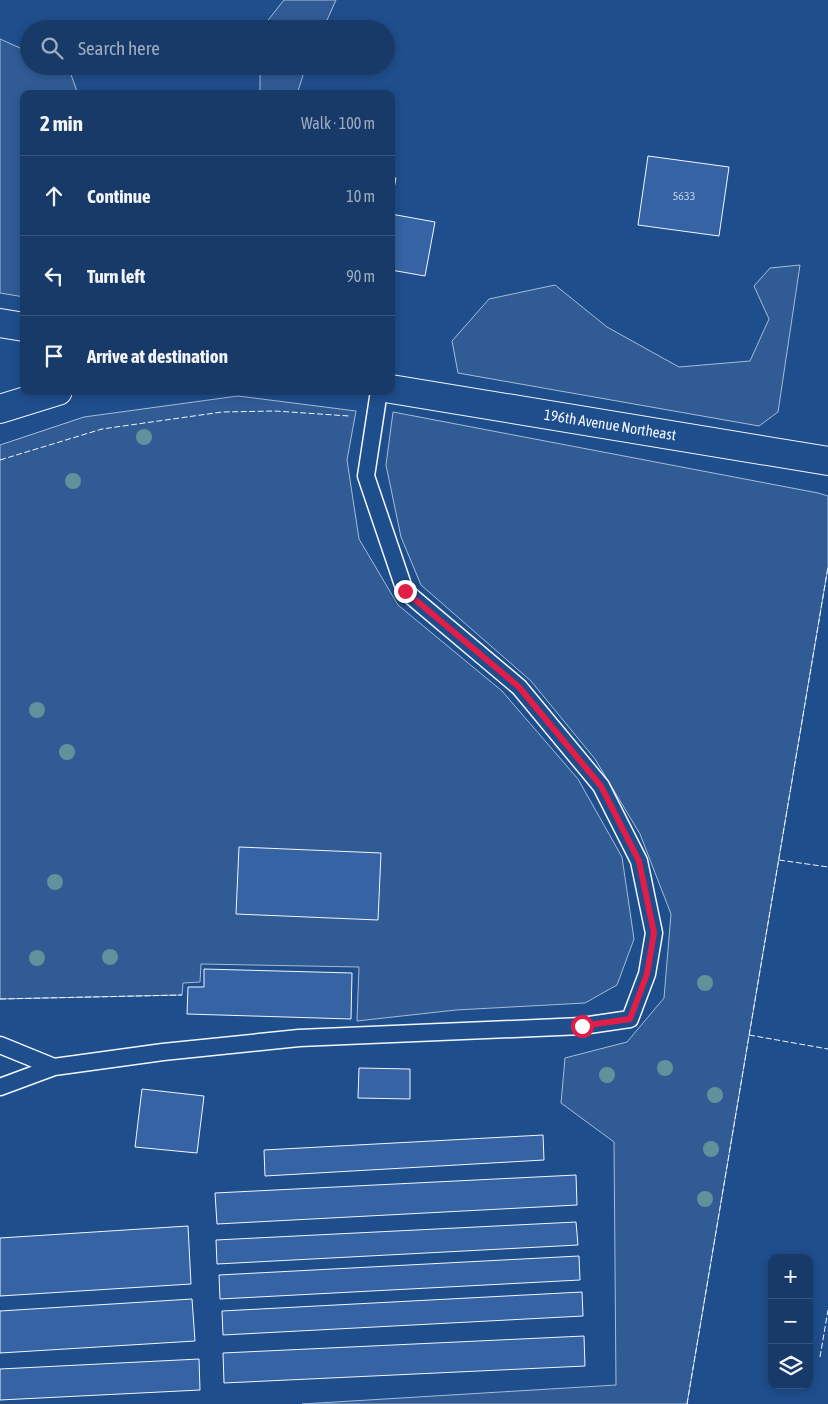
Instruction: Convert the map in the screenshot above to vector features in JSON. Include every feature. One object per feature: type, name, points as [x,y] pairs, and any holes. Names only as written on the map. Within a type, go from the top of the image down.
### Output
[{"type":"street","points":[[0,323],[20,326]]},
{"type":"street","name":"196th Avenue Northeast","points":[[395,390],[828,461]]},
{"type":"street","points":[[0,408],[44,395]]},
{"type":"lane","points":[[0,1087],[54,1067],[163,1052],[299,1038],[582,1026],[630,1019],[647,974],[654,933],[639,861],[601,786],[519,687],[405,591],[366,476],[378,395]]},
{"type":"lane","points":[[0,1045],[54,1067]]},
{"type":"shaded area","points":[[284,0],[336,0],[327,20],[268,20]]},
{"type":"shaded area","points":[[0,39],[20,48],[20,75],[71,75],[77,90],[20,90],[20,296],[0,293]]},
{"type":"shaded area","points":[[260,75],[303,75],[298,90],[260,90]]},
{"type":"shaded area","points":[[800,265],[778,412],[759,426],[458,373],[452,341],[489,299],[555,285],[607,327],[679,367],[750,361],[769,319],[754,286],[770,268]]},
{"type":"shaded area","points":[[238,396],[356,411],[347,460],[359,539],[398,605],[502,691],[578,779],[622,857],[634,939],[617,985],[585,1003],[456,1010],[357,1021],[359,967],[201,964],[200,982],[183,983],[182,995],[0,999],[0,445],[84,417]]},
{"type":"shaded area","points":[[393,412],[828,496],[828,567],[687,1404],[302,1404],[616,1385],[614,1142],[561,1103],[565,1058],[627,1042],[664,998],[671,914],[640,834],[595,759],[531,681],[421,585],[401,537],[386,465]]},
{"type":"building","points":[[648,156],[729,167],[719,236],[638,225]]},
{"type":"building","points":[[395,215],[435,222],[425,276],[395,271]]},
{"type":"building","points":[[239,847],[381,853],[378,920],[236,914]]},
{"type":"building","points":[[204,969],[352,973],[351,1019],[187,1014],[188,987],[204,987]]},
{"type":"building","points":[[359,1068],[410,1069],[410,1099],[358,1098]]},
{"type":"building","points":[[142,1089],[204,1096],[197,1153],[135,1147]]},
{"type":"building","points":[[543,1135],[544,1160],[265,1176],[264,1150]]},
{"type":"building","points":[[576,1175],[577,1205],[217,1224],[215,1193]]},
{"type":"building","points":[[576,1222],[578,1245],[217,1264],[216,1240]]},
{"type":"building","points":[[188,1226],[191,1284],[0,1296],[0,1238]]},
{"type":"building","points":[[579,1256],[580,1280],[220,1299],[219,1275]]},
{"type":"building","points":[[582,1292],[583,1316],[223,1335],[222,1311]]},
{"type":"building","points":[[192,1299],[195,1341],[0,1353],[0,1311]]},
{"type":"building","points":[[584,1336],[585,1366],[224,1383],[223,1353]]},
{"type":"building","points":[[199,1359],[200,1390],[0,1400],[0,1369]]},
{"type":"fence","points":[[0,460],[102,429],[222,412],[275,411],[349,416]]},
{"type":"fence","points":[[687,1404],[828,567]]},
{"type":"fence","points":[[779,860],[828,867]]},
{"type":"fence","points":[[0,999],[182,995]]},
{"type":"fence","points":[[749,1035],[828,1049]]},
{"type":"fence","points":[[820,1357],[828,1310]]},
{"type":"route","points":[[405,591],[519,687],[601,786],[639,861],[654,933],[647,974],[630,1019],[582,1026]]}]
